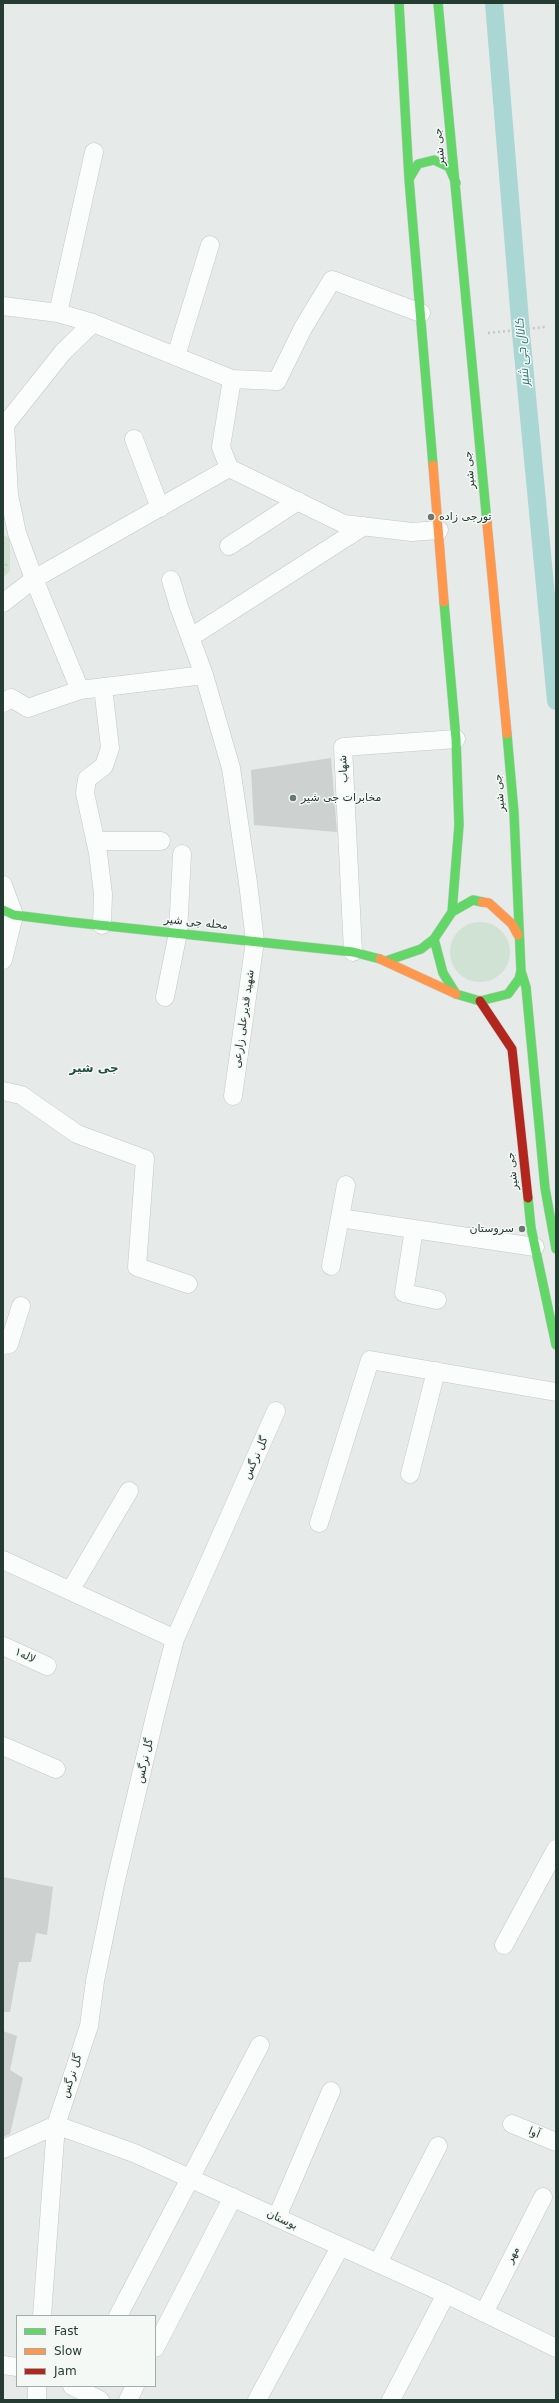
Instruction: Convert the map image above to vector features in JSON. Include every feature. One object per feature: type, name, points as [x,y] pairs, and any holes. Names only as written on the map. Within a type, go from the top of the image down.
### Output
[{"type":"main road","points":[[399,3],[409,179],[456,739],[459,824],[452,912]]},
{"type":"main road","name":"جی شیر","points":[[438,3],[514,813],[518,935]]},
{"type":"main road","points":[[409,179],[418,164],[434,160],[449,167],[456,183]]},
{"type":"main road","points":[[386,961],[420,949],[434,939],[452,912],[473,900],[489,903],[512,924],[518,935],[521,971],[526,987],[545,1188],[556,1249]]},
{"type":"main road","name":"محله جی شیر","points":[[8,913],[102,925],[353,952],[386,961],[414,976],[456,994]]},
{"type":"main road","points":[[434,939],[443,973],[456,994],[480,1002],[508,994],[519,979],[521,971]]},
{"type":"main road","name":"جی شیر","points":[[480,1002],[512,1049],[516,1075],[531,1228],[556,1346]]},
{"type":"street","points":[[58,313],[94,152]]},
{"type":"street","points":[[176,356],[210,245]]},
{"type":"street","points":[[3,306],[58,313],[93,323],[232,378],[277,381],[303,328],[332,280],[421,313]]},
{"type":"street","points":[[80,690],[34,579],[17,532],[9,495],[5,425],[63,352],[93,323]]},
{"type":"street","points":[[232,378],[221,447],[229,468],[344,524],[412,532],[439,530]]},
{"type":"street","points":[[134,439],[160,508]]},
{"type":"street","points":[[3,603],[34,579],[229,468]]},
{"type":"street","points":[[229,546],[298,501]]},
{"type":"street","points":[[191,637],[364,526]]},
{"type":"street","name":"شهید قدیرعلی زارعی","points":[[172,580],[179,607],[204,675],[231,768],[255,941],[233,1096]]},
{"type":"street","points":[[3,703],[11,698],[28,708],[80,690],[204,675]]},
{"type":"street","points":[[102,925],[103,894],[95,841],[85,793],[87,779],[104,766],[110,748],[103,687]]},
{"type":"street","name":"شهاب","points":[[353,952],[343,747],[456,739]]},
{"type":"street","points":[[95,841],[161,841]]},
{"type":"street","points":[[165,997],[178,933],[182,854]]},
{"type":"street","points":[[3,885],[8,913],[3,960]]},
{"type":"street","points":[[3,1091],[21,1095],[77,1134],[145,1160],[137,1267],[188,1284]]},
{"type":"street","points":[[331,1266],[346,1185]]},
{"type":"street","points":[[340,1218],[535,1246]]},
{"type":"street","points":[[414,1229],[404,1293],[438,1300]]},
{"type":"street","points":[[3,1345],[9,1344],[21,1306]]},
{"type":"street","points":[[319,1523],[370,1360],[556,1392]]},
{"type":"street","points":[[410,1474],[436,1371]]},
{"type":"street","name":"گل نرگس","points":[[42,2315],[56,2125],[89,2026],[95,1982],[115,1884],[175,1639],[276,1411]]},
{"type":"street","points":[[70,1591],[129,1491]]},
{"type":"street","points":[[3,1560],[175,1639]]},
{"type":"street","name":"لاله۱","points":[[3,1646],[47,1666]]},
{"type":"street","points":[[3,1746],[56,1769]]},
{"type":"street","points":[[504,1945],[556,1849]]},
{"type":"street","points":[[119,2315],[260,2045]]},
{"type":"street","points":[[277,2217],[331,2091]]},
{"type":"street","name":"آوا","points":[[512,2124],[556,2142]]},
{"type":"street","points":[[3,2149],[56,2125]]},
{"type":"street","name":"بوستان","points":[[56,2125],[134,2153],[446,2294],[556,2348]]},
{"type":"street","points":[[378,2263],[438,2146]]},
{"type":"street","points":[[156,2346],[232,2197]]},
{"type":"street","name":"مهر","points":[[484,2313],[542,2197]]},
{"type":"street","points":[[257,2400],[340,2247]]},
{"type":"street","points":[[391,2400],[446,2294]]},
{"type":"street","points":[[3,2365],[16,2367]]},
{"type":"street","points":[[37,2387],[37,2400]]},
{"type":"street","points":[[78,2387],[100,2400]]},
{"type":"street","points":[[128,2400],[134,2387]]},
{"type":"path","points":[[484,333],[545,327]]},
{"type":"green space","points":[[3,535],[10,538],[10,571],[3,578]]},
{"type":"green space","points":[[480,922],[496,927],[501,931],[505,936],[510,952],[505,968],[501,973],[496,977],[480,982],[464,977],[459,973],[455,968],[450,952],[455,936],[459,931],[464,927]]},
{"type":"building","name":"مخابرات جی شیر","points":[[331,758],[337,832],[254,825],[251,770]]},
{"type":"building","points":[[3,1877],[53,1887],[47,1935],[36,1933],[31,1962],[19,1962],[10,2012],[3,2012]]},
{"type":"building","points":[[3,2031],[17,2036],[10,2070],[23,2078],[10,2134],[3,2137]]},
{"type":"waterway","name":"کانال جی شیر","points":[[494,3],[521,333],[556,701]]},
{"type":"traffic: fast","points":[[399,3],[409,179],[433,465]]},
{"type":"traffic: fast","points":[[438,3],[487,523]]},
{"type":"traffic: fast","points":[[409,179],[418,164],[434,160],[449,167],[456,183]]},
{"type":"traffic: fast","points":[[444,602],[456,739],[459,825],[452,912]]},
{"type":"traffic: fast","points":[[482,902],[473,900],[452,912],[434,939],[443,973],[456,994],[480,1001],[508,994],[519,979],[521,971],[514,813],[507,734]]},
{"type":"traffic: fast","points":[[3,910],[14,915],[353,952],[380,959]]},
{"type":"traffic: fast","points":[[386,961],[421,949],[434,939]]},
{"type":"traffic: fast","points":[[521,971],[526,987],[545,1188],[556,1249]]},
{"type":"traffic: fast","points":[[528,1198],[531,1228],[556,1345]]},
{"type":"traffic: slow","points":[[433,465],[444,602]]},
{"type":"traffic: slow","points":[[487,523],[507,734]]},
{"type":"traffic: slow","points":[[482,902],[489,903],[512,924],[518,935]]},
{"type":"traffic: slow","points":[[380,959],[456,994]]},
{"type":"traffic: jam","points":[[480,1001],[512,1049],[528,1198]]},
{"type":"place","name":"تورجی زاده","points":[[431,517]]},
{"type":"place","name":"مخابرات جی شیر","points":[[293,798]]},
{"type":"place","name":"سروستان","points":[[522,1229]]},
{"type":"district","name":"جی شیر","points":[[94,1069]]}]
